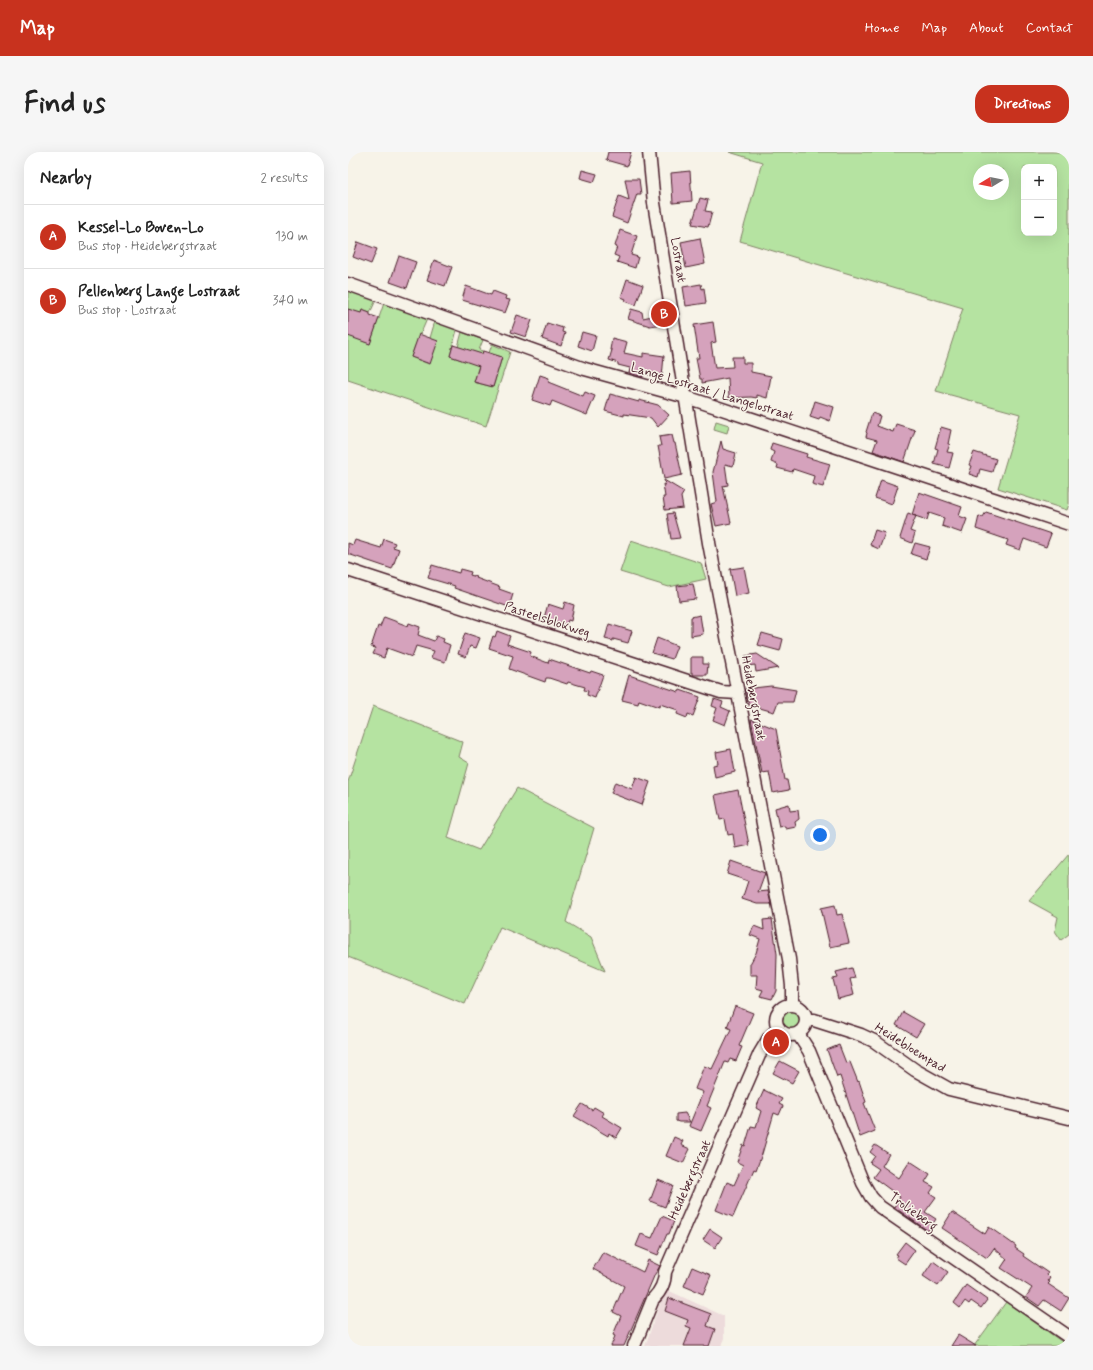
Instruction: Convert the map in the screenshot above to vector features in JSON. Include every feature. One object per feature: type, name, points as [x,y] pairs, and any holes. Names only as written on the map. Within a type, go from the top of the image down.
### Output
[{"type":"street","name":"Lostraat","points":[[649,152],[654,203],[686,397]]},
{"type":"street","name":"Lange Lostraat / Langelostraat","points":[[348,284],[585,369],[686,397],[1069,524]]},
{"type":"street","name":"Heidebergstraat","points":[[686,397],[709,543],[789,959],[792,986],[792,1005]]},
{"type":"street","name":"Pasteelsblokweg","points":[[348,570],[720,692],[737,693]]},
{"type":"street","points":[[792,1005],[802,1010],[806,1020],[804,1028],[798,1034],[788,1035],[783,1034],[778,1029],[775,1021],[778,1012],[784,1006],[792,1005]]},
{"type":"street","name":"Heidebloempad","points":[[806,1020],[814,1020],[861,1035],[874,1041],[915,1070],[949,1089],[1069,1118]]},
{"type":"street","name":"Heidebergstraat","points":[[634,1346],[653,1299],[658,1294],[663,1282],[664,1272],[760,1053],[778,1029]]},
{"type":"street","name":"Trolieberg","points":[[798,1034],[809,1051],[863,1182],[871,1197],[880,1207],[1069,1336]]},
{"type":"shaded area","points":[[665,1289],[724,1316],[724,1338],[721,1346],[645,1346]]},
{"type":"green space","points":[[729,152],[1069,152],[1069,504],[1067,510],[998,488],[1020,414],[936,391],[963,308],[740,241],[762,162]]},
{"type":"green space","points":[[348,291],[376,300],[370,313],[362,310],[353,337],[370,344],[384,303],[427,319],[411,357],[429,364],[430,338],[435,321],[457,330],[450,356],[465,361],[458,347],[462,332],[483,340],[479,350],[483,351],[474,382],[493,387],[502,357],[489,353],[492,344],[510,352],[486,426],[348,380]]},
{"type":"green space","points":[[716,421],[729,425],[727,433],[714,429]]},
{"type":"green space","points":[[631,540],[701,563],[706,579],[669,587],[620,572]]},
{"type":"green space","points":[[373,706],[463,742],[459,757],[469,763],[448,838],[479,850],[517,788],[594,828],[566,922],[591,937],[605,971],[500,927],[465,1004],[348,957],[348,782]]},
{"type":"green space","points":[[1069,854],[1069,934],[1061,940],[1055,931],[1058,917],[1029,901]]},
{"type":"green space","points":[[786,1010],[794,1010],[800,1016],[800,1024],[794,1030],[786,1030],[780,1024],[780,1016]]},
{"type":"green space","points":[[1006,1302],[1068,1346],[974,1346]]},
{"type":"building","points":[[608,152],[631,152],[627,166],[606,160]]},
{"type":"building","points":[[582,170],[597,174],[594,182],[580,178]]},
{"type":"building","points":[[690,171],[692,201],[673,203],[671,173]]},
{"type":"building","points":[[625,179],[639,179],[641,194],[637,194],[627,223],[612,217],[619,196],[629,200]]},
{"type":"building","points":[[700,198],[708,200],[705,211],[712,212],[708,227],[692,224]]},
{"type":"building","points":[[620,230],[637,236],[631,255],[638,257],[635,268],[617,262],[619,257],[614,255]]},
{"type":"building","points":[[700,238],[705,264],[686,268],[681,242]]},
{"type":"building","points":[[358,242],[377,249],[371,264],[353,257]]},
{"type":"building","points":[[399,256],[416,262],[407,288],[390,282]]},
{"type":"building","points":[[434,260],[452,267],[445,286],[427,280]]},
{"type":"building","points":[[627,279],[643,285],[636,305],[625,301],[626,299],[621,297]]},
{"type":"building","points":[[701,284],[702,289],[704,288],[706,303],[686,306],[683,287]]},
{"type":"building","points":[[466,286],[491,295],[493,291],[506,296],[505,299],[510,300],[505,313],[462,300]]},
{"type":"building","points":[[348,309],[361,313],[362,310],[379,318],[370,344],[348,336]]},
{"type":"building","points":[[631,309],[642,312],[643,318],[661,314],[663,324],[650,326],[628,319]]},
{"type":"building","points":[[517,315],[532,320],[526,337],[511,332]]},
{"type":"building","points":[[713,322],[716,342],[711,343],[715,368],[733,367],[732,357],[743,357],[743,363],[751,363],[751,372],[771,376],[767,398],[757,395],[757,398],[729,398],[728,378],[702,383],[696,358],[699,358],[694,325]]},
{"type":"building","points":[[547,323],[563,328],[562,332],[565,333],[561,346],[542,339]]},
{"type":"building","points":[[582,332],[596,336],[592,351],[578,346]]},
{"type":"building","points":[[419,334],[438,341],[430,364],[411,357]]},
{"type":"building","points":[[612,338],[627,342],[624,353],[643,357],[643,353],[664,356],[662,377],[644,374],[643,377],[629,373],[630,368],[618,365],[618,363],[609,360],[612,350],[610,350]]},
{"type":"building","points":[[453,345],[482,354],[483,351],[502,357],[493,387],[474,382],[479,366],[450,356]]},
{"type":"building","points":[[540,375],[549,378],[548,382],[583,396],[585,392],[595,396],[587,415],[552,401],[550,406],[532,400]]},
{"type":"building","points":[[610,394],[639,402],[639,400],[658,405],[669,415],[658,427],[651,418],[624,414],[624,416],[605,411]]},
{"type":"building","points":[[815,401],[834,407],[830,421],[820,417],[819,420],[810,417]]},
{"type":"building","points":[[872,413],[880,416],[877,426],[893,432],[896,424],[915,430],[904,462],[873,451],[877,440],[866,437],[866,432]]},
{"type":"building","points":[[941,427],[951,430],[948,444],[950,444],[947,452],[953,453],[949,468],[934,464],[938,449],[935,448]]},
{"type":"building","points":[[672,435],[682,475],[664,479],[658,446],[661,446],[659,437]]},
{"type":"building","points":[[721,441],[723,449],[736,453],[733,466],[725,464],[728,485],[723,486],[731,523],[716,526],[711,504],[717,502],[713,472]]},
{"type":"building","points":[[772,443],[807,454],[806,457],[830,464],[823,487],[812,484],[814,476],[793,469],[792,472],[777,468],[778,465],[771,462],[774,452],[770,450]]},
{"type":"building","points":[[974,452],[996,459],[992,472],[980,469],[978,477],[969,474],[972,466],[969,465]]},
{"type":"building","points":[[664,480],[684,492],[681,497],[683,508],[665,510],[663,497],[665,497],[663,484],[665,485]]},
{"type":"building","points":[[881,480],[898,486],[892,504],[875,498]]},
{"type":"building","points":[[919,492],[962,507],[959,516],[967,519],[962,533],[942,526],[944,518],[929,513],[927,520],[912,515]]},
{"type":"building","points":[[986,512],[1051,534],[1046,547],[1024,539],[1020,550],[1006,545],[1008,540],[976,529],[979,516],[983,517]]},
{"type":"building","points":[[673,513],[680,538],[671,539],[667,514]]},
{"type":"building","points":[[908,513],[916,516],[910,531],[915,533],[912,543],[900,538]]},
{"type":"building","points":[[875,530],[885,533],[879,549],[870,545]]},
{"type":"building","points":[[384,539],[395,543],[393,547],[399,549],[392,569],[348,554],[348,543],[353,545],[355,540],[381,548]]},
{"type":"building","points":[[915,543],[930,547],[926,559],[911,554]]},
{"type":"building","points":[[432,565],[459,573],[460,569],[471,572],[470,575],[513,594],[509,607],[454,588],[455,586],[428,578]]},
{"type":"building","points":[[744,567],[749,593],[735,596],[730,569]]},
{"type":"building","points":[[693,584],[696,599],[679,601],[677,586]]},
{"type":"building","points":[[565,602],[574,605],[571,621],[568,620],[566,625],[544,618],[548,604],[563,609]]},
{"type":"building","points":[[700,615],[703,634],[691,636],[691,617]]},
{"type":"building","points":[[384,617],[408,626],[409,623],[420,627],[418,635],[434,641],[436,636],[444,639],[443,642],[450,645],[445,662],[431,658],[434,651],[416,646],[412,657],[387,648],[384,658],[373,654],[376,648],[371,647],[378,626],[380,627]]},
{"type":"building","points":[[609,624],[632,631],[628,643],[613,639],[613,641],[605,639]]},
{"type":"building","points":[[497,631],[510,636],[507,644],[531,652],[530,656],[548,663],[549,659],[590,673],[591,671],[603,675],[595,698],[587,695],[588,691],[584,690],[585,687],[568,682],[567,684],[549,678],[546,678],[545,682],[509,669],[513,656],[489,648],[493,636],[495,637]]},
{"type":"building","points":[[465,633],[480,638],[476,648],[470,646],[466,657],[458,654]]},
{"type":"building","points":[[762,633],[783,639],[780,651],[758,645]]},
{"type":"building","points":[[657,638],[677,646],[672,659],[652,653]]},
{"type":"building","points":[[757,654],[778,668],[756,672],[755,665],[747,666],[745,656]]},
{"type":"building","points":[[691,657],[703,657],[703,664],[708,664],[707,675],[693,675],[693,673],[691,673]]},
{"type":"building","points":[[629,675],[679,692],[680,690],[700,697],[693,716],[688,714],[687,718],[677,714],[678,710],[660,704],[659,707],[639,700],[638,704],[622,700]]},
{"type":"building","points":[[771,686],[796,690],[793,702],[778,702],[774,712],[749,705],[745,689]]},
{"type":"building","points":[[714,699],[723,702],[721,707],[730,711],[725,725],[713,720],[717,708],[712,706]]},
{"type":"building","points":[[751,719],[776,729],[785,780],[787,780],[789,790],[773,793],[769,772],[762,773]]},
{"type":"building","points":[[731,749],[735,772],[715,777],[713,765],[718,764],[716,752]]},
{"type":"building","points":[[636,777],[650,782],[642,805],[611,793],[615,782],[632,789]]},
{"type":"building","points":[[738,790],[749,845],[735,848],[733,834],[728,835],[725,819],[720,820],[715,795]]},
{"type":"building","points":[[789,804],[790,811],[798,810],[799,819],[795,822],[796,827],[786,829],[785,826],[779,827],[775,808]]},
{"type":"building","points":[[731,861],[765,873],[758,892],[768,891],[771,904],[757,904],[742,899],[748,881],[727,874]]},
{"type":"building","points":[[835,905],[837,915],[842,914],[849,943],[830,947],[821,908]]},
{"type":"building","points":[[772,919],[777,954],[776,991],[772,999],[760,996],[763,990],[756,988],[757,975],[750,975],[750,964],[756,953],[760,939],[750,935],[754,926],[764,930],[763,920]]},
{"type":"building","points":[[852,968],[855,978],[850,979],[854,995],[838,999],[833,979],[838,978],[836,972]]},
{"type":"building","points":[[735,1006],[753,1013],[739,1046],[742,1047],[736,1061],[730,1059],[728,1063],[725,1062],[707,1106],[711,1108],[701,1131],[689,1126],[703,1092],[695,1089],[704,1066],[712,1069],[731,1029],[727,1027]]},
{"type":"building","points":[[903,1012],[924,1024],[916,1037],[896,1025]]},
{"type":"building","points":[[839,1045],[846,1063],[850,1062],[858,1082],[859,1081],[866,1102],[864,1103],[875,1131],[860,1137],[840,1076],[837,1077],[827,1050]]},
{"type":"building","points":[[780,1061],[799,1071],[792,1083],[773,1073]]},
{"type":"building","points":[[764,1090],[782,1099],[779,1104],[783,1106],[779,1115],[774,1113],[756,1170],[754,1169],[733,1217],[716,1210],[727,1182],[734,1185],[743,1165],[737,1162],[743,1145],[745,1146],[751,1126],[756,1127],[761,1111],[756,1108]]},
{"type":"building","points":[[582,1104],[592,1110],[594,1107],[604,1113],[602,1116],[622,1128],[616,1138],[609,1133],[608,1136],[574,1116]]},
{"type":"building","points":[[685,1113],[690,1122],[676,1121],[676,1114]]},
{"type":"building","points":[[674,1137],[683,1141],[681,1145],[690,1149],[683,1163],[666,1156]]},
{"type":"building","points":[[875,1145],[889,1154],[882,1166],[899,1178],[910,1161],[930,1174],[925,1182],[934,1187],[930,1193],[936,1197],[925,1212],[936,1219],[928,1231],[894,1207],[900,1197],[873,1177],[879,1169],[870,1163],[875,1156],[870,1152]]},
{"type":"building","points":[[658,1180],[673,1186],[665,1207],[650,1201]]},
{"type":"building","points":[[952,1212],[985,1234],[989,1227],[1016,1246],[1015,1248],[1024,1254],[1023,1256],[1048,1273],[1047,1275],[1050,1278],[1048,1281],[1050,1282],[1048,1284],[1069,1298],[1061,1311],[1044,1300],[1039,1306],[1026,1297],[1032,1288],[1001,1268],[1007,1259],[994,1248],[987,1258],[942,1228]]},
{"type":"building","points":[[662,1216],[674,1221],[658,1255],[636,1246],[641,1234],[652,1238]]},
{"type":"building","points":[[710,1229],[722,1237],[715,1248],[703,1240]]},
{"type":"building","points":[[905,1242],[915,1250],[905,1264],[896,1258],[898,1255],[896,1254]]},
{"type":"building","points":[[603,1252],[643,1272],[648,1260],[660,1266],[655,1274],[624,1346],[611,1346],[615,1336],[613,1335],[621,1316],[613,1312],[624,1286],[593,1269]]},
{"type":"building","points":[[933,1261],[948,1272],[938,1286],[923,1276]]},
{"type":"building","points":[[692,1267],[711,1275],[703,1294],[684,1286]]},
{"type":"building","points":[[966,1285],[987,1300],[981,1308],[971,1301],[969,1304],[965,1301],[960,1308],[954,1303]]},
{"type":"building","points":[[669,1298],[711,1314],[707,1326],[715,1329],[709,1346],[684,1346],[691,1328],[686,1326],[688,1320],[665,1311]]},
{"type":"building","points":[[958,1335],[976,1346],[951,1346]]},
{"type":"place","name":"Pellenberg Lange Lostraat","points":[[664,314]]},
{"type":"place","name":"Kessel-Lo Boven-Lo","points":[[776,1042]]}]
